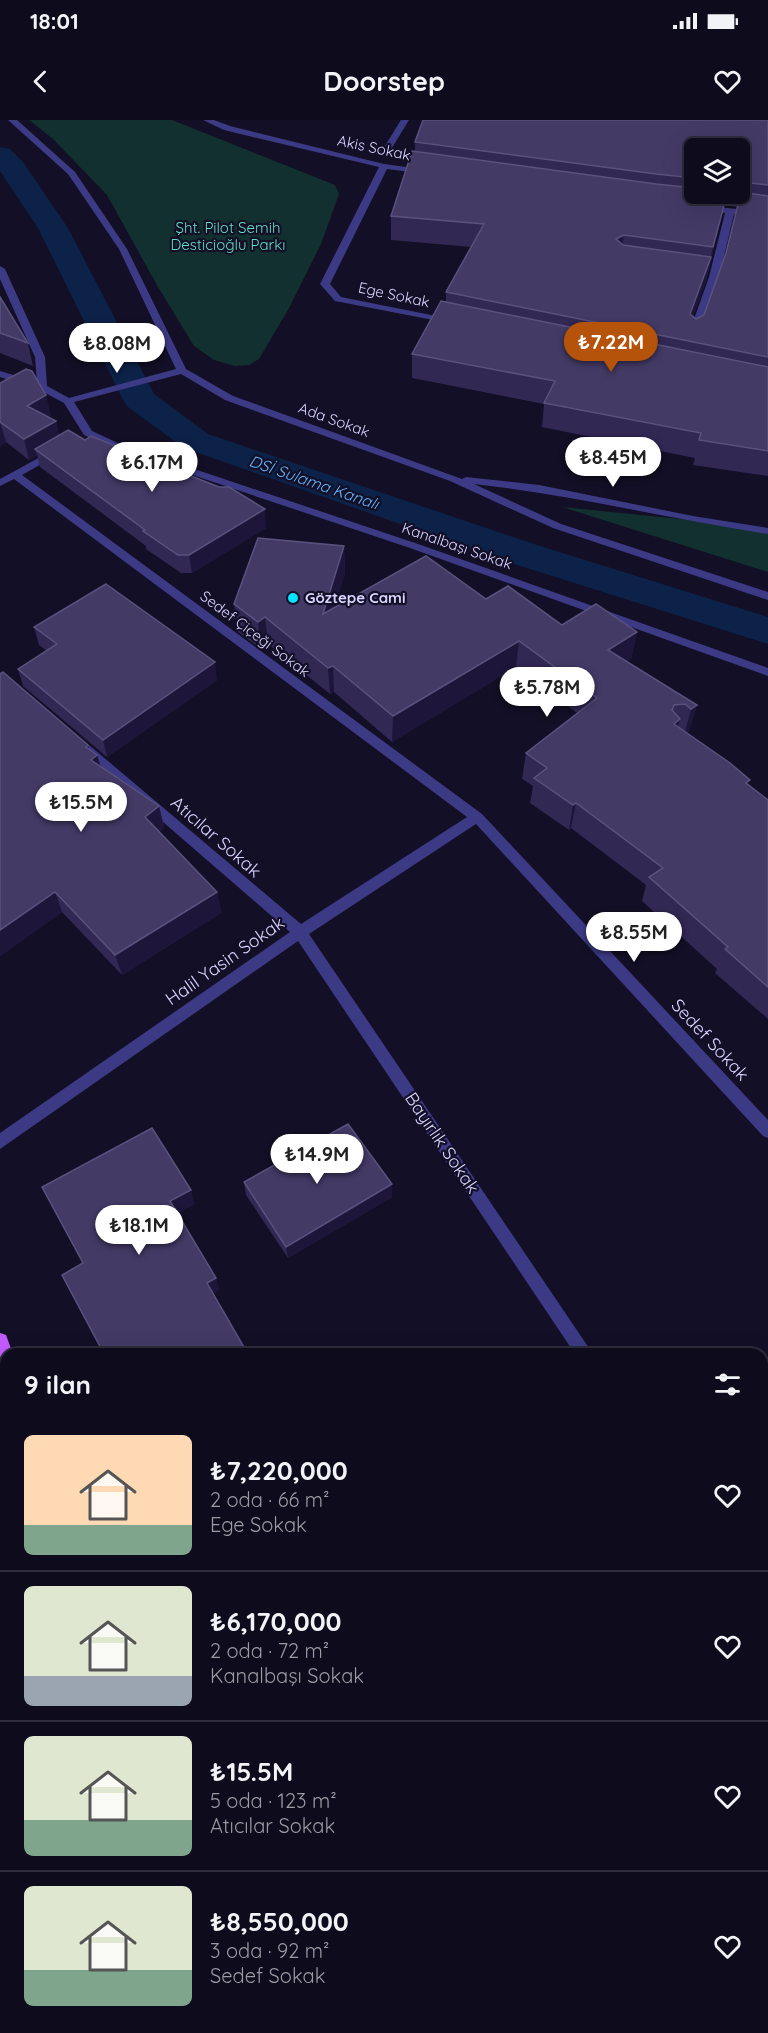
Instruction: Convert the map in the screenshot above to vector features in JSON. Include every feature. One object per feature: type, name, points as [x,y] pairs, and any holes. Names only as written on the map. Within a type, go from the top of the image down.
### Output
[{"type":"street","points":[[12,120],[71,172],[123,249],[182,371],[68,401]]},
{"type":"street","name":"Akis Sokak","points":[[207,120],[227,128],[384,166],[431,173]]},
{"type":"street","points":[[227,128],[236,120]]},
{"type":"street","points":[[384,154],[405,120]]},
{"type":"street","name":"Ege Sokak","points":[[384,166],[325,284],[338,299],[466,326]]},
{"type":"street","points":[[696,208],[768,215]]},
{"type":"street","points":[[692,339],[714,277],[730,211]]},
{"type":"street","points":[[0,269],[40,357],[42,387]]},
{"type":"street","points":[[703,275],[714,277]]},
{"type":"street","name":"Ada Sokak","points":[[182,371],[229,398],[454,479],[557,526],[768,596]]},
{"type":"street","name":"Kanalbaşı Sokak","points":[[0,374],[42,387],[68,401],[84,435],[403,543],[768,672]]},
{"type":"street","points":[[0,483],[61,448]]},
{"type":"street","name":"Sedef Çiçeği Sokak","points":[[15,475],[477,817]]},
{"type":"street","points":[[454,479],[539,488],[693,519],[768,531]]},
{"type":"street","name":"Atıcılar Sokak","points":[[74,739],[300,932]]},
{"type":"street","name":"Halil Yasin Sokak","points":[[0,1142],[300,932],[477,817]]},
{"type":"street","name":"Sedef Sokak","points":[[477,817],[768,1131]]},
{"type":"street","name":"Bayırlık Sokak","points":[[300,932],[581,1348]]},
{"type":"green space","name":"Şht. Pilot Semih Desticioğlu Parkı","points":[[29,120],[172,120],[335,185],[339,194],[321,244],[289,308],[259,359],[249,365],[235,366],[214,360],[194,346],[107,195],[53,139]]},
{"type":"green space","points":[[562,507],[768,528],[768,572]]},
{"type":"building","points":[[423,120],[768,120],[768,185],[750,183],[750,138],[684,138],[684,177],[415,142]]},
{"type":"building","points":[[412,151],[684,187],[684,204],[724,204],[713,247],[624,235],[616,239],[623,245],[711,257],[690,314],[696,319],[704,315],[726,253],[738,204],[750,204],[750,193],[768,196],[768,357],[446,292],[484,224],[391,216]]},
{"type":"building","points":[[0,297],[28,343],[0,333]]},
{"type":"building","points":[[441,301],[768,367],[768,451],[699,440],[701,433],[544,403],[555,381],[412,354]]},
{"type":"building","points":[[26,369],[32,371],[46,395],[27,406],[56,421],[24,439],[0,422],[0,383]]},
{"type":"building","points":[[68,430],[85,440],[91,436],[219,487],[229,487],[265,509],[189,555],[178,555],[35,449]]},
{"type":"building","points":[[258,538],[344,546],[323,614],[426,556],[486,599],[508,586],[562,625],[596,604],[637,632],[608,650],[697,705],[691,709],[685,704],[674,705],[672,710],[680,719],[674,724],[730,763],[750,780],[746,783],[768,800],[768,987],[725,949],[728,947],[649,877],[663,868],[576,803],[573,805],[534,778],[547,768],[526,753],[597,698],[519,641],[393,716],[333,666],[328,668],[265,617],[258,622],[234,604]]},
{"type":"building","points":[[106,584],[215,662],[103,740],[18,669],[57,644],[34,627]]},
{"type":"building","points":[[3,672],[88,745],[86,747],[97,755],[91,760],[159,806],[145,817],[217,892],[115,955],[55,892],[0,930],[0,674]]},
{"type":"building","points":[[348,1124],[392,1184],[286,1247],[244,1182]]},
{"type":"building","points":[[152,1128],[191,1190],[170,1201],[216,1278],[207,1283],[245,1348],[101,1348],[62,1275],[83,1263],[42,1187]]},
{"type":"waterway","name":"DSİ Sulama Kanalı","points":[[0,155],[13,168],[53,228],[140,400],[196,441],[524,554],[768,631]]},
{"type":"place","name":"Göztepe Cami","points":[[293,598]]}]
